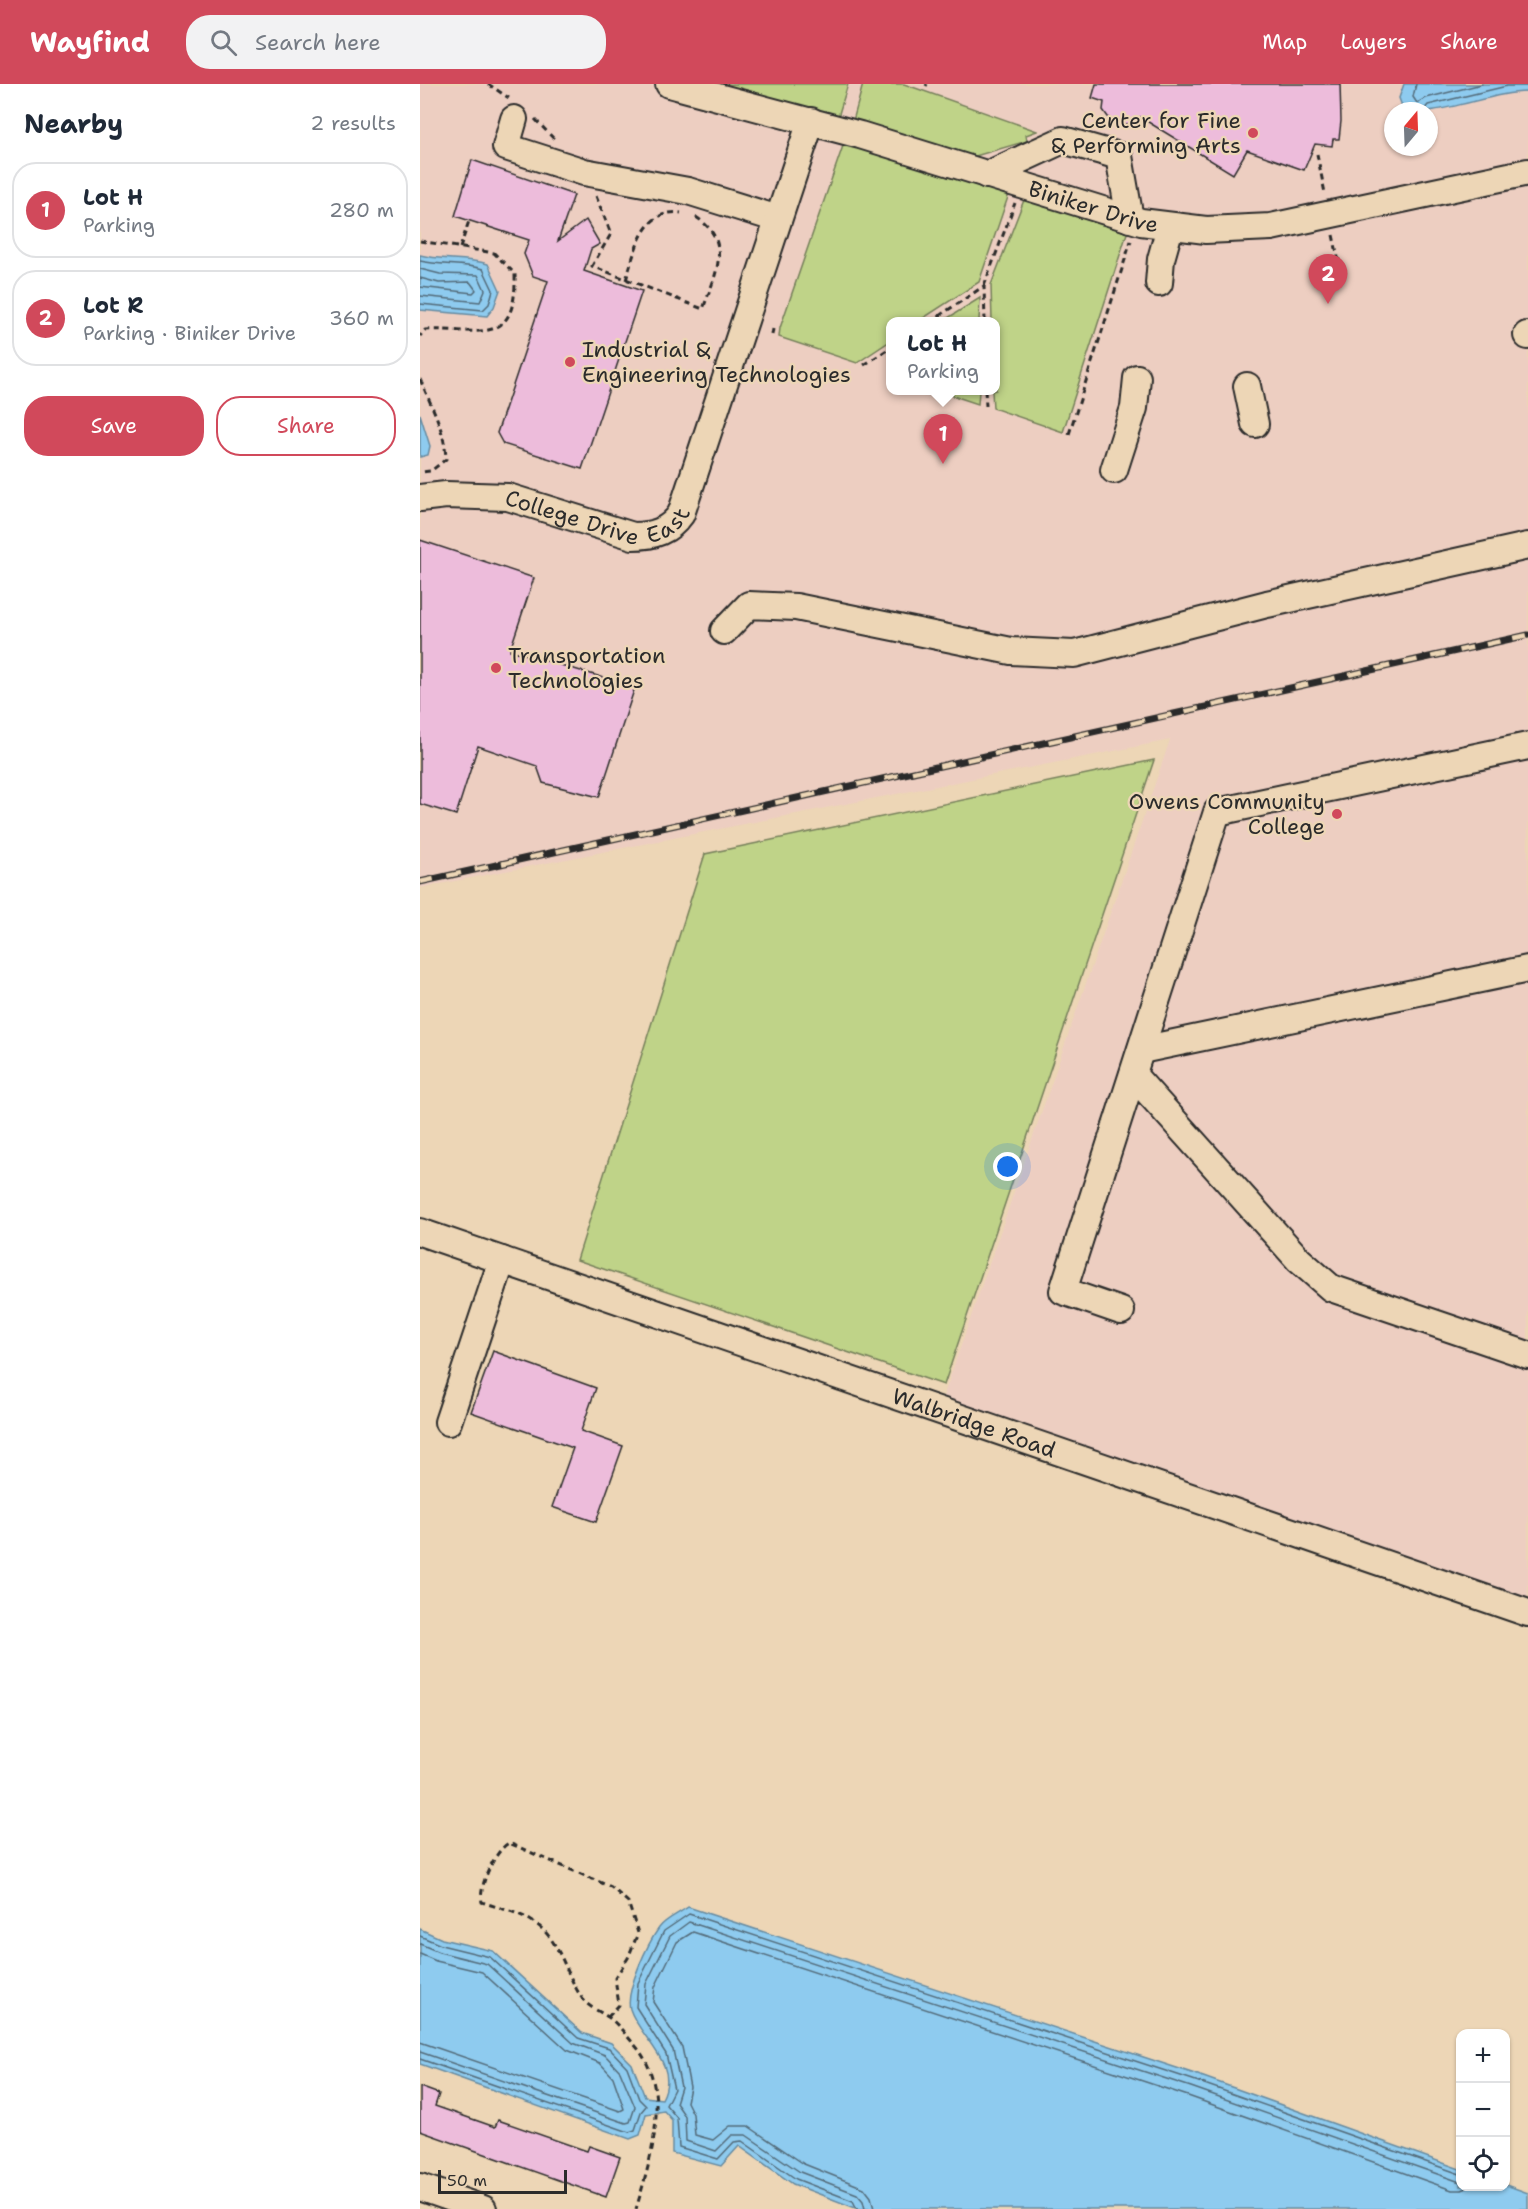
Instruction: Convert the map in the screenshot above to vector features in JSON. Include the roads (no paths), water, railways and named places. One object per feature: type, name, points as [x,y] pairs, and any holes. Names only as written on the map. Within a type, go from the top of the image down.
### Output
[{"type":"street","name":"Biniker Drive","points":[[669,84],[811,121],[1135,220],[1170,227],[1236,231],[1271,227],[1528,172]]},
{"type":"street","points":[[514,119],[506,147],[584,172],[688,191],[778,219]]},
{"type":"street","name":"College Drive East","points":[[420,498],[446,495],[508,497],[633,536],[648,536],[674,524],[681,514],[811,121]]},
{"type":"street","points":[[987,175],[1063,140],[1119,156],[1135,220]]},
{"type":"street","points":[[1159,283],[1161,259],[1170,227]]},
{"type":"street","points":[[1114,470],[1134,408],[1137,378]]},
{"type":"street","points":[[1247,386],[1255,424]]},
{"type":"street","points":[[724,631],[749,605],[784,607],[1011,651],[1074,654],[1267,604],[1528,546]]},
{"type":"street","points":[[1121,1311],[1063,1291],[1217,812],[1528,746]]},
{"type":"street","points":[[1141,1050],[1528,969]]},
{"type":"street","points":[[1133,1075],[1299,1260],[1330,1288],[1528,1355]]},
{"type":"street","name":"Walbridge Road","points":[[420,1232],[1528,1613]]},
{"type":"street","points":[[448,1422],[502,1260]]},
{"type":"street","points":[[420,2187],[446,2203],[483,2209]]},
{"type":"water","points":[[1404,84],[1528,84],[1528,92],[1438,109],[1438,102],[1400,102],[1399,98]]},
{"type":"water","points":[[420,255],[488,264],[500,290],[494,307],[487,316],[420,310]]},
{"type":"water","points":[[420,414],[430,446],[428,455],[420,457]]},
{"type":"water","points":[[688,1907],[1195,2074],[1456,2168],[1456,2191],[1510,2191],[1510,2186],[1528,2193],[1528,2209],[858,2209],[793,2184],[739,2146],[721,2166],[672,2153],[672,2120],[664,2111],[646,2114],[640,2135],[630,2139],[420,2064],[420,1929],[442,1939],[493,1951],[582,2033],[611,2043],[632,2064],[645,2097],[662,2099],[666,2086],[663,2062],[635,2020],[629,2001],[638,1967],[654,1935],[665,1922]]},
{"type":"railway","points":[[420,882],[1528,635]]},
{"type":"place","name":"Center for Fine & Performing Arts","points":[[1253,133]]},
{"type":"place","name":"Lot R","points":[[1328,304]]},
{"type":"place","name":"Industrial & Engineering Technologies","points":[[570,362]]},
{"type":"place","name":"Lot H","points":[[943,464]]},
{"type":"place","name":"Transportation Technologies","points":[[496,668]]},
{"type":"place","name":"Owens Community College","points":[[1337,814]]}]
